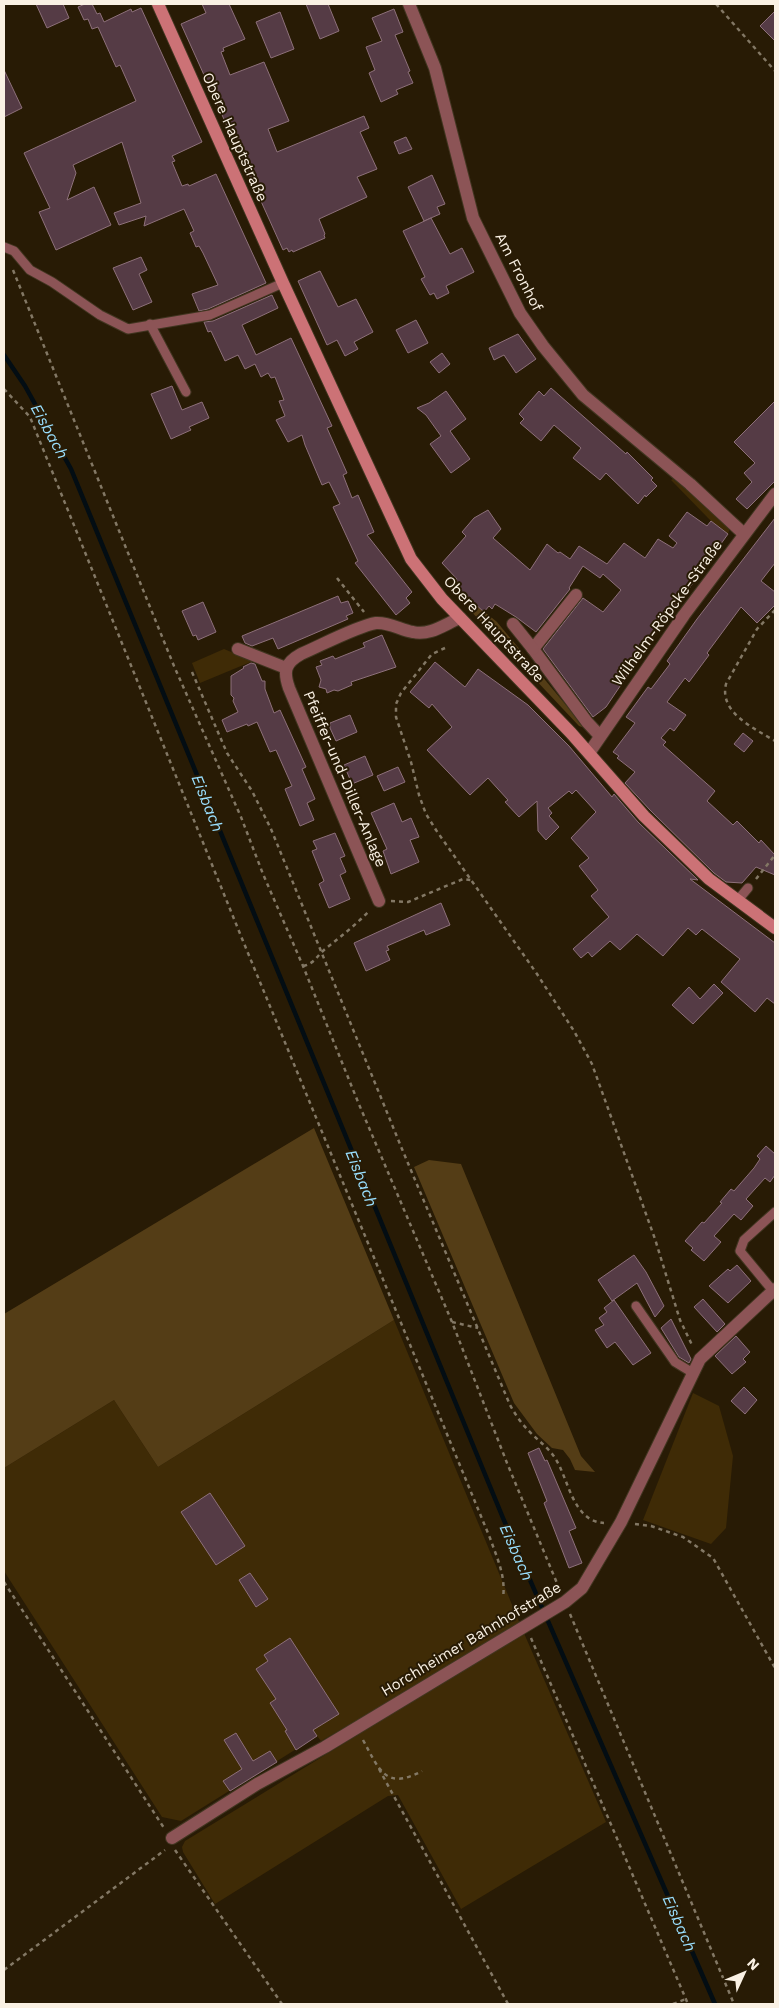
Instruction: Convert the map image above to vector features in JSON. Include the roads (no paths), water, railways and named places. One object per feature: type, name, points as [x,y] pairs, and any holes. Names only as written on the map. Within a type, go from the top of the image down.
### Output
[{"type":"main road","name":"Obere Hauptstraße","points":[[158,4],[283,283],[411,559],[425,579],[460,618],[589,753],[644,816],[670,842],[737,901],[775,928]]},
{"type":"street","name":"Am Fronhof","points":[[409,4],[435,68],[473,218],[520,313],[543,346],[583,395],[690,484],[744,534]]},
{"type":"street","name":"Wilhelm-Röpcke-Straße","points":[[589,753],[684,615],[775,494]]},
{"type":"street","name":"Obere Hauptstraße","points":[[533,649],[576,595]]},
{"type":"street","points":[[238,649],[286,668],[292,659],[301,654],[373,624],[382,623],[422,633],[431,632],[460,618]]},
{"type":"street","name":"Obere Hauptstraße","points":[[513,624],[559,686],[600,736]]},
{"type":"street","name":"Pfeiffer-und-Diller-Anlage","points":[[286,668],[285,677],[289,688],[379,901]]},
{"type":"street","name":"Horchheimer Bahnhofstraße","points":[[172,1838],[257,1784],[565,1602],[582,1588],[621,1522],[700,1359],[774,1290]]},
{"type":"lane","points":[[4,246],[14,251],[30,270],[52,282],[100,315],[128,329],[210,315],[283,283]]},
{"type":"lane","points":[[150,324],[186,392]]},
{"type":"lane","points":[[737,901],[748,888]]},
{"type":"lane","name":"Horchheimer Bahnhofstraße","points":[[774,1290],[740,1251],[744,1240],[775,1212]]},
{"type":"lane","points":[[636,1306],[675,1362],[693,1373]]},
{"type":"waterway","name":"Eisbach","points":[[4,355],[25,386],[71,469],[503,1518],[715,2004]]}]
